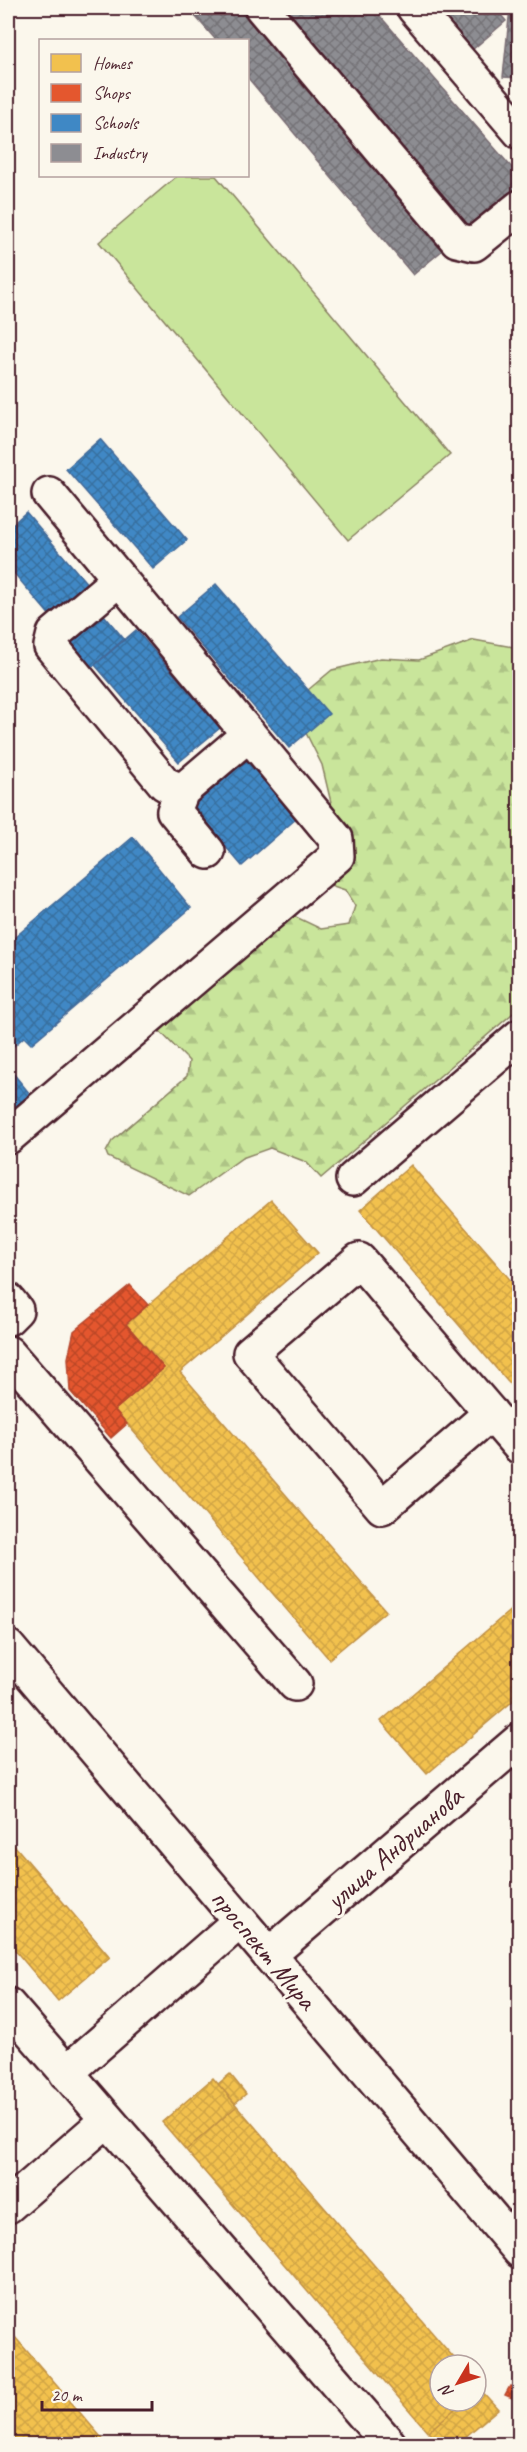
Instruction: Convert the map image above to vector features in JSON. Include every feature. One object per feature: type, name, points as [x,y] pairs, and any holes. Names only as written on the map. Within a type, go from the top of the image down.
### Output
[{"type":"main road","points":[[262,8],[457,240],[474,244],[519,207]]},
{"type":"main road","points":[[414,8],[519,132]]},
{"type":"main road","points":[[8,1137],[337,856],[336,839],[49,494]]},
{"type":"main road","points":[[119,579],[54,634],[51,646],[165,784],[182,791]]},
{"type":"main road","points":[[208,852],[174,811],[182,791],[249,734]]},
{"type":"main road","points":[[353,1179],[519,1036]]},
{"type":"main road","points":[[491,1413],[382,1507],[250,1353],[359,1260],[491,1413],[519,1447]]},
{"type":"main road","points":[[8,1300],[16,1310],[8,1318]]},
{"type":"main road","points":[[8,1353],[295,1684]]},
{"type":"main road","name":"проспект Мира","points":[[8,1647],[519,2251]]},
{"type":"main road","name":"улица Андрианова","points":[[269,1955],[519,1740]]},
{"type":"main road","points":[[66,2073],[240,1921]]},
{"type":"main road","points":[[8,2006],[389,2445]]},
{"type":"main road","points":[[8,2206],[107,2120]]},
{"type":"green space","points":[[176,177],[217,177],[450,455],[348,540],[99,242]]},
{"type":"green space","points":[[474,640],[519,648],[519,1008],[321,1178],[306,1162],[270,1148],[242,1158],[189,1196],[108,1157],[106,1152],[112,1141],[187,1076],[189,1061],[148,1019],[290,914],[321,929],[349,925],[355,906],[345,890],[330,885],[326,873],[340,840],[322,765],[306,733],[308,690],[332,670],[381,658],[419,660]]},
{"type":"building: Homes","points":[[411,1165],[520,1291],[520,1396],[360,1210]]},
{"type":"building: Homes","points":[[271,1200],[318,1253],[180,1372],[386,1611],[329,1659],[115,1410],[164,1368],[126,1324]]},
{"type":"building: Homes","points":[[520,1602],[520,1695],[427,1774],[381,1721]]},
{"type":"building: Homes","points":[[8,1838],[110,1957],[58,2001],[8,1942]]},
{"type":"building: Homes","points":[[230,2074],[246,2094],[235,2103],[218,2084]]},
{"type":"building: Homes","points":[[213,2078],[237,2106],[186,2150],[162,2122]]},
{"type":"building: Homes","points":[[237,2106],[450,2353],[428,2353],[428,2413],[450,2413],[428,2432],[186,2150]]},
{"type":"building: Homes","points":[[8,2329],[107,2444],[14,2444],[8,2437]]},
{"type":"building: Homes","points":[[488,2398],[498,2409],[457,2444],[439,2444],[428,2432],[450,2413],[488,2413]]},
{"type":"building: Shops","points":[[130,1285],[148,1305],[126,1324],[164,1368],[115,1410],[127,1424],[111,1438],[70,1391],[68,1358],[74,1331]]},
{"type":"building: Shops","points":[[510,2386],[520,2390],[519,2401],[505,2395]]},
{"type":"building: Schools","points":[[100,439],[187,540],[153,569],[66,469]]},
{"type":"building: Schools","points":[[26,512],[94,592],[57,624],[13,572],[8,577],[8,528]]},
{"type":"building: Schools","points":[[216,584],[329,714],[289,748],[177,617]]},
{"type":"building: Schools","points":[[104,615],[124,639],[90,669],[69,645]]},
{"type":"building: Schools","points":[[136,630],[220,728],[179,762],[95,665]]},
{"type":"building: Schools","points":[[247,760],[297,818],[242,866],[192,807]]},
{"type":"building: Schools","points":[[133,837],[191,908],[31,1044],[24,1037],[8,1051],[8,943]]},
{"type":"building: Schools","points":[[8,1067],[34,1099],[8,1121]]},
{"type":"building: Industry","points":[[188,8],[251,8],[450,244],[413,275],[249,79],[249,39],[215,39]]},
{"type":"building: Industry","points":[[272,8],[373,8],[520,177],[520,190],[468,235]]},
{"type":"building: Industry","points":[[436,8],[495,8],[506,21],[472,50]]},
{"type":"building: Industry","points":[[510,8],[520,8],[520,78],[503,77]]}]
